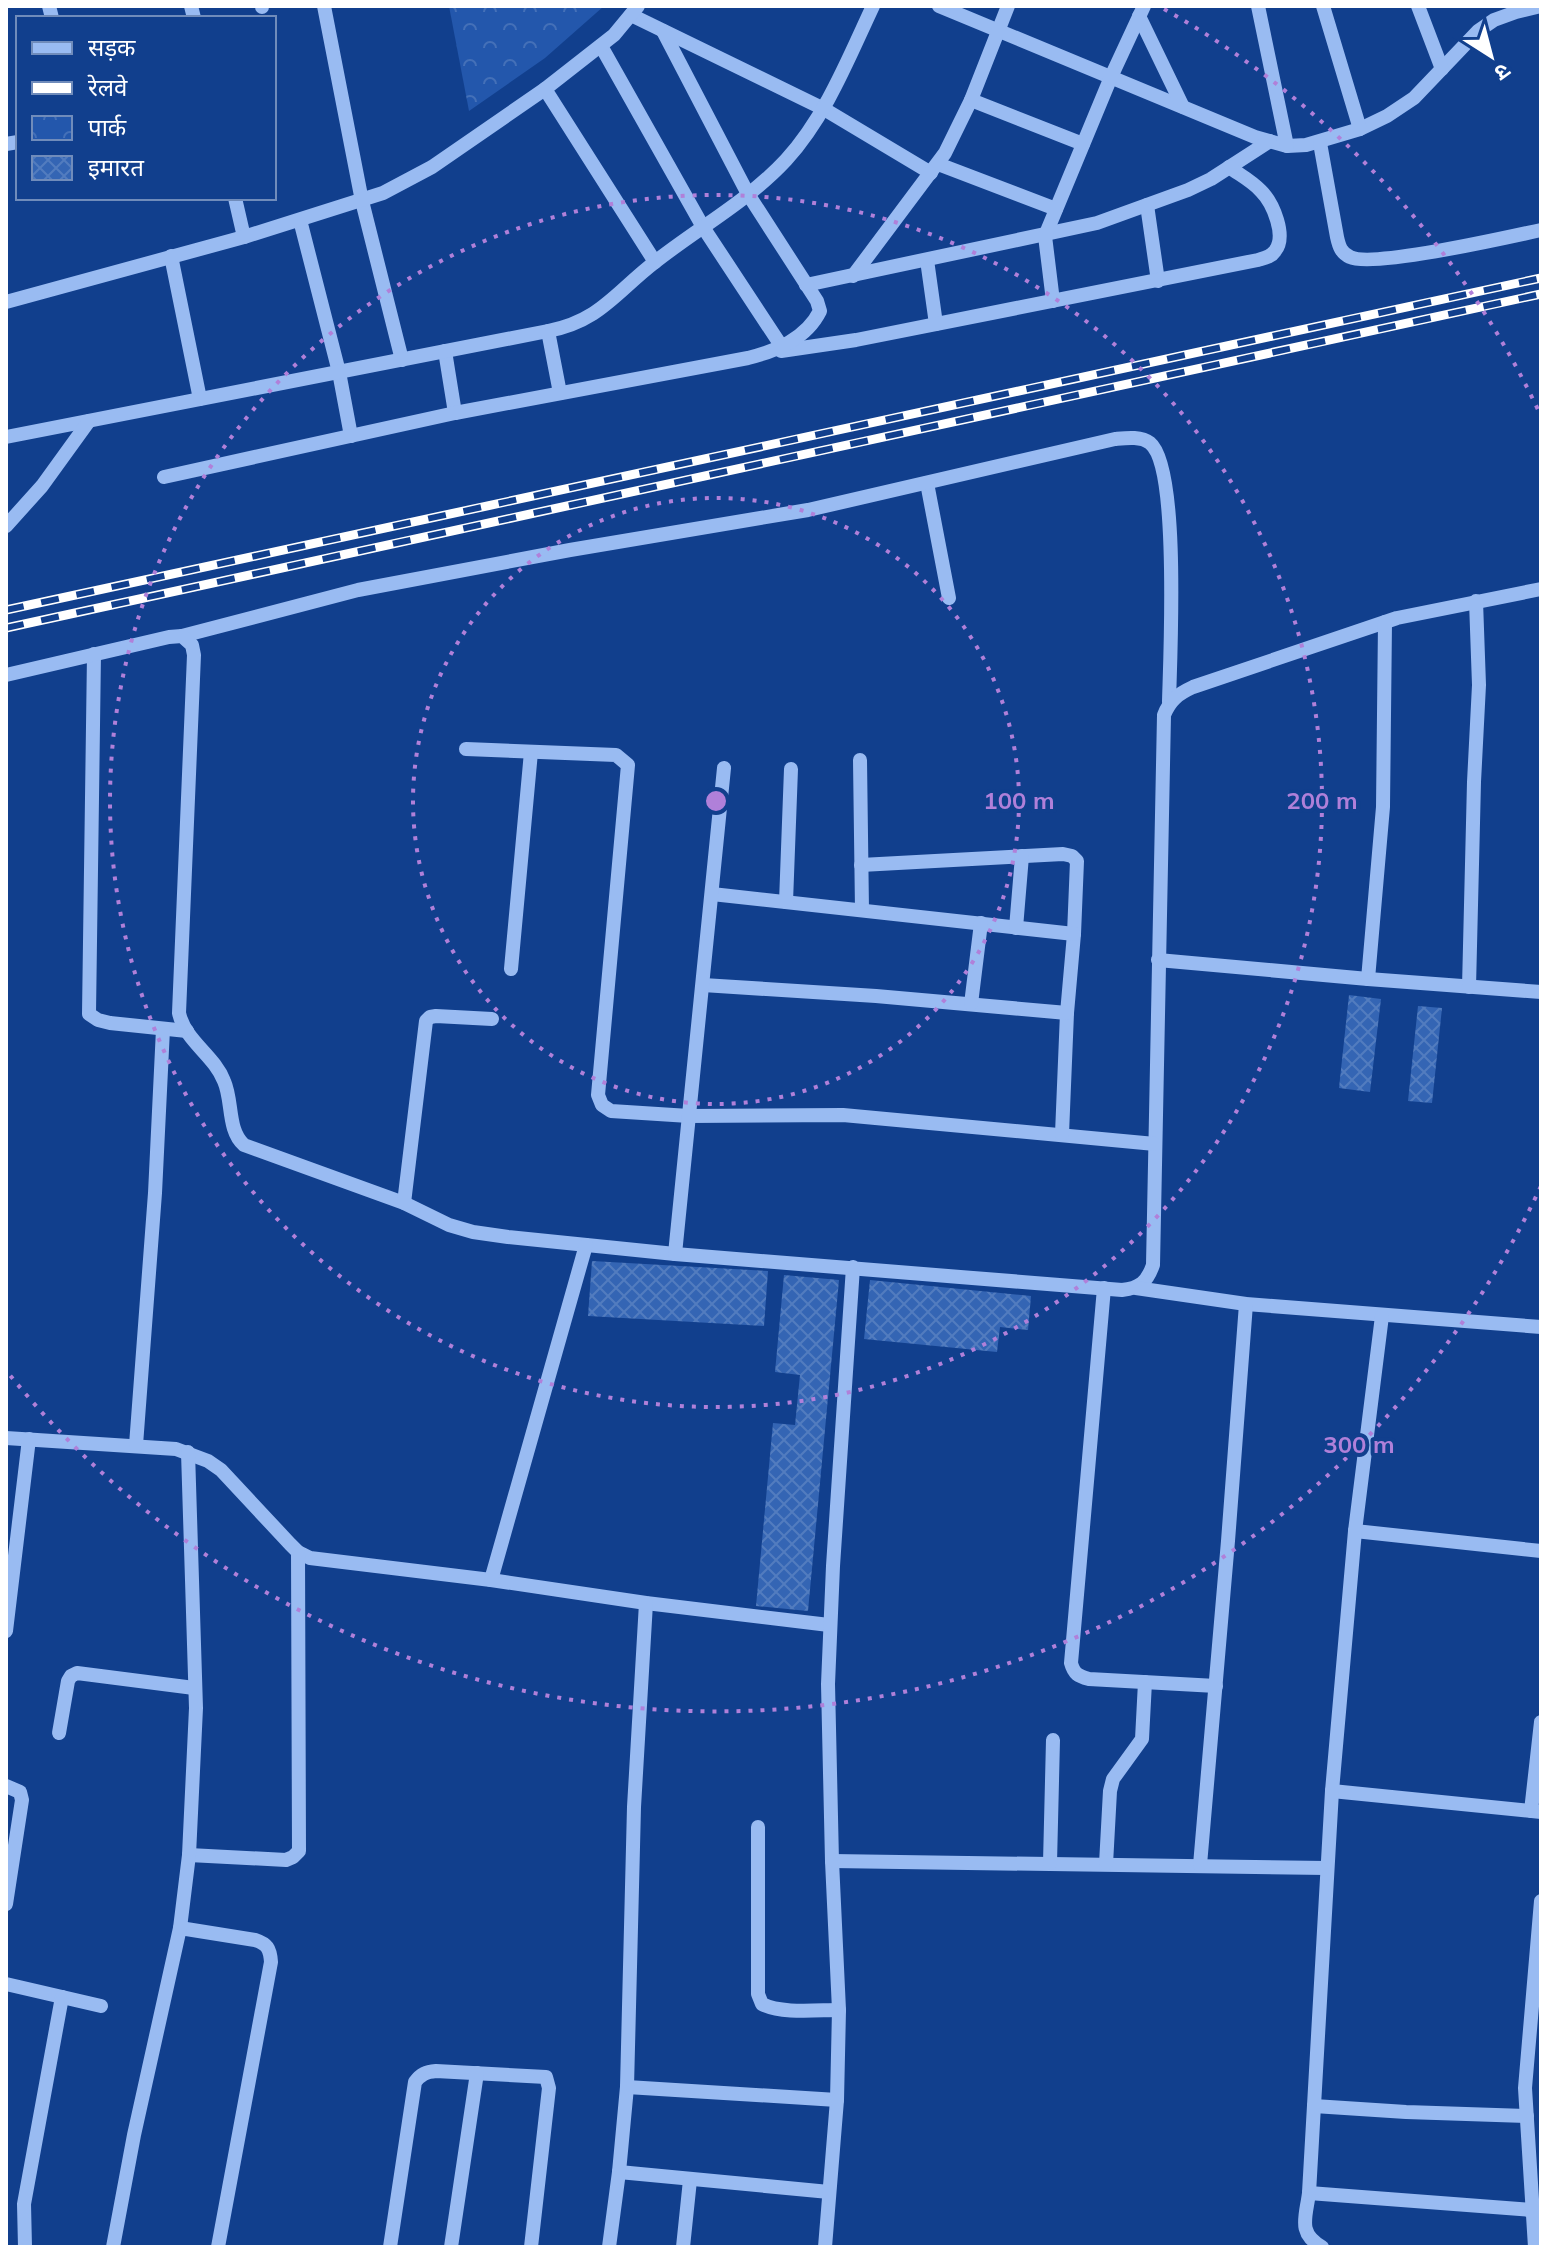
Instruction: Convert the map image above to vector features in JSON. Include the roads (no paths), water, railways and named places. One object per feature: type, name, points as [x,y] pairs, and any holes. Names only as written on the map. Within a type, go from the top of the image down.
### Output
[{"type":"street","points":[[324,6],[362,201],[402,360]]},
{"type":"street","points":[[6,437],[577,323],[607,305],[655,262],[748,194],[785,161],[824,109],[873,6]]},
{"type":"street","points":[[939,6],[1255,137],[1287,146],[1320,143],[1360,129],[1403,106],[1478,31],[1494,20],[1541,6]]},
{"type":"street","points":[[853,276],[934,169],[971,100],[1008,6]]},
{"type":"street","points":[[1258,6],[1287,146]]},
{"type":"street","points":[[1323,6],[1360,129]]},
{"type":"street","points":[[1418,6],[1442,69]]},
{"type":"street","points":[[6,302],[244,237],[383,193],[432,167],[545,89],[614,35],[635,11],[663,31],[824,109],[934,169],[1056,209]]},
{"type":"street","points":[[1053,301],[1045,236],[1141,11]]},
{"type":"street","points":[[1141,11],[1183,107]]},
{"type":"street","points":[[663,31],[748,194],[817,301],[820,311],[815,321],[776,350]]},
{"type":"street","points":[[601,46],[776,350]]},
{"type":"street","points":[[545,89],[655,262]]},
{"type":"street","points":[[971,100],[1083,144]]},
{"type":"street","points":[[806,285],[1097,223],[1188,190],[1270,141]]},
{"type":"street","points":[[1320,143],[1337,237],[1341,250],[1350,257],[1362,260],[1408,255],[1541,230]]},
{"type":"street","points":[[164,477],[455,413],[776,350],[856,340],[1270,256],[1278,248],[1280,240],[1273,207],[1258,188],[1229,167]]},
{"type":"street","points":[[235,200],[244,237]]},
{"type":"street","points":[[1147,205],[1158,281]]},
{"type":"street","points":[[300,220],[339,372],[351,436]]},
{"type":"street","points":[[171,256],[200,399]]},
{"type":"street","points":[[927,260],[936,324]]},
{"type":"street","points":[[548,331],[560,393]]},
{"type":"street","points":[[445,351],[455,413]]},
{"type":"street","points":[[6,526],[42,486],[89,421]]},
{"type":"street","points":[[6,675],[182,636],[358,590],[808,510],[1115,439],[1138,438],[1149,442],[1158,453],[1169,512],[1169,702],[1164,715],[1153,1265],[1148,1279],[1136,1288]]},
{"type":"street","points":[[927,483],[949,598]]},
{"type":"street","points":[[1169,702],[1193,687],[1385,622],[1541,589]]},
{"type":"street","points":[[1469,987],[1479,685],[1476,601]]},
{"type":"street","points":[[1368,979],[1383,807],[1385,622]]},
{"type":"street","points":[[182,636],[192,645],[194,655],[179,1013],[181,1023],[218,1067],[230,1096],[234,1131],[244,1145],[404,1203],[449,1225],[473,1232],[675,1254],[1122,1290],[1136,1288],[1246,1304],[1541,1327]]},
{"type":"street","points":[[94,654],[89,1014],[110,1023],[187,1031]]},
{"type":"street","points":[[466,749],[616,755],[628,765],[598,1095],[602,1105],[611,1111],[689,1116],[843,1115],[1155,1144]]},
{"type":"street","points":[[511,969],[531,752]]},
{"type":"street","points":[[860,760],[862,910]]},
{"type":"street","points":[[675,1254],[724,768]]},
{"type":"street","points":[[786,902],[791,769]]},
{"type":"street","points":[[861,865],[1063,854],[1077,861],[1062,1134]]},
{"type":"street","points":[[1016,928],[1022,856]]},
{"type":"street","points":[[712,894],[1074,934]]},
{"type":"street","points":[[971,1004],[981,923]]},
{"type":"street","points":[[1158,960],[1541,992]]},
{"type":"street","points":[[703,985],[1067,1013]]},
{"type":"street","points":[[404,1203],[426,1021],[436,1016],[492,1019]]},
{"type":"street","points":[[136,1445],[155,1193],[163,1029]]},
{"type":"street","points":[[491,1580],[586,1245]]},
{"type":"street","points":[[825,2247],[837,2100],[839,2010],[832,1861],[829,1625],[853,1267]]},
{"type":"street","points":[[1104,1288],[1071,1663],[1073,1672],[1089,1679],[1216,1686]]},
{"type":"street","points":[[1200,1865],[1246,1304]]},
{"type":"street","points":[[1322,2247],[1311,2240],[1304,2225],[1309,2193],[1326,1868],[1355,1531],[1382,1316]]},
{"type":"street","points":[[6,1438],[136,1445],[188,1452],[221,1470],[298,1552],[310,1558],[829,1625]]},
{"type":"street","points":[[6,1631],[29,1439]]},
{"type":"street","points":[[113,2247],[134,2135],[180,1928],[189,1855],[195,1721],[188,1452]]},
{"type":"street","points":[[1355,1531],[1541,1551]]},
{"type":"street","points":[[189,1855],[286,1860],[299,1851],[298,1552]]},
{"type":"street","points":[[609,2247],[627,2087],[634,1807],[646,1603]]},
{"type":"street","points":[[59,1733],[68,1681],[77,1673],[194,1688]]},
{"type":"street","points":[[1106,1864],[1110,1791],[1113,1779],[1142,1739],[1145,1682]]},
{"type":"street","points":[[1332,1791],[1536,1811],[1541,1722]]},
{"type":"street","points":[[1050,1863],[1053,1740]]},
{"type":"street","points":[[6,1786],[20,1792],[22,1800],[6,1904]]},
{"type":"street","points":[[758,1827],[758,1994],[762,2004],[768,2008],[839,2010]]},
{"type":"street","points":[[832,1861],[1326,1868]]},
{"type":"street","points":[[1535,2247],[1525,2088],[1541,1901]]},
{"type":"street","points":[[180,1928],[255,1940],[265,1943],[271,1951],[218,2247]]},
{"type":"street","points":[[6,1984],[101,2006]]},
{"type":"street","points":[[25,2247],[24,2204],[62,1997]]},
{"type":"street","points":[[390,2247],[415,2082],[427,2072],[540,2075],[549,2081],[531,2247]]},
{"type":"street","points":[[451,2247],[477,2073]]},
{"type":"street","points":[[627,2087],[837,2100]]},
{"type":"street","points":[[1314,2106],[1527,2116]]},
{"type":"street","points":[[619,2172],[829,2192]]},
{"type":"street","points":[[683,2247],[690,2180]]},
{"type":"street","points":[[1309,2193],[1532,2210]]},
{"type":"railway","points":[[6,610],[1541,278]]},
{"type":"railway","points":[[6,628],[1541,294]]}]
